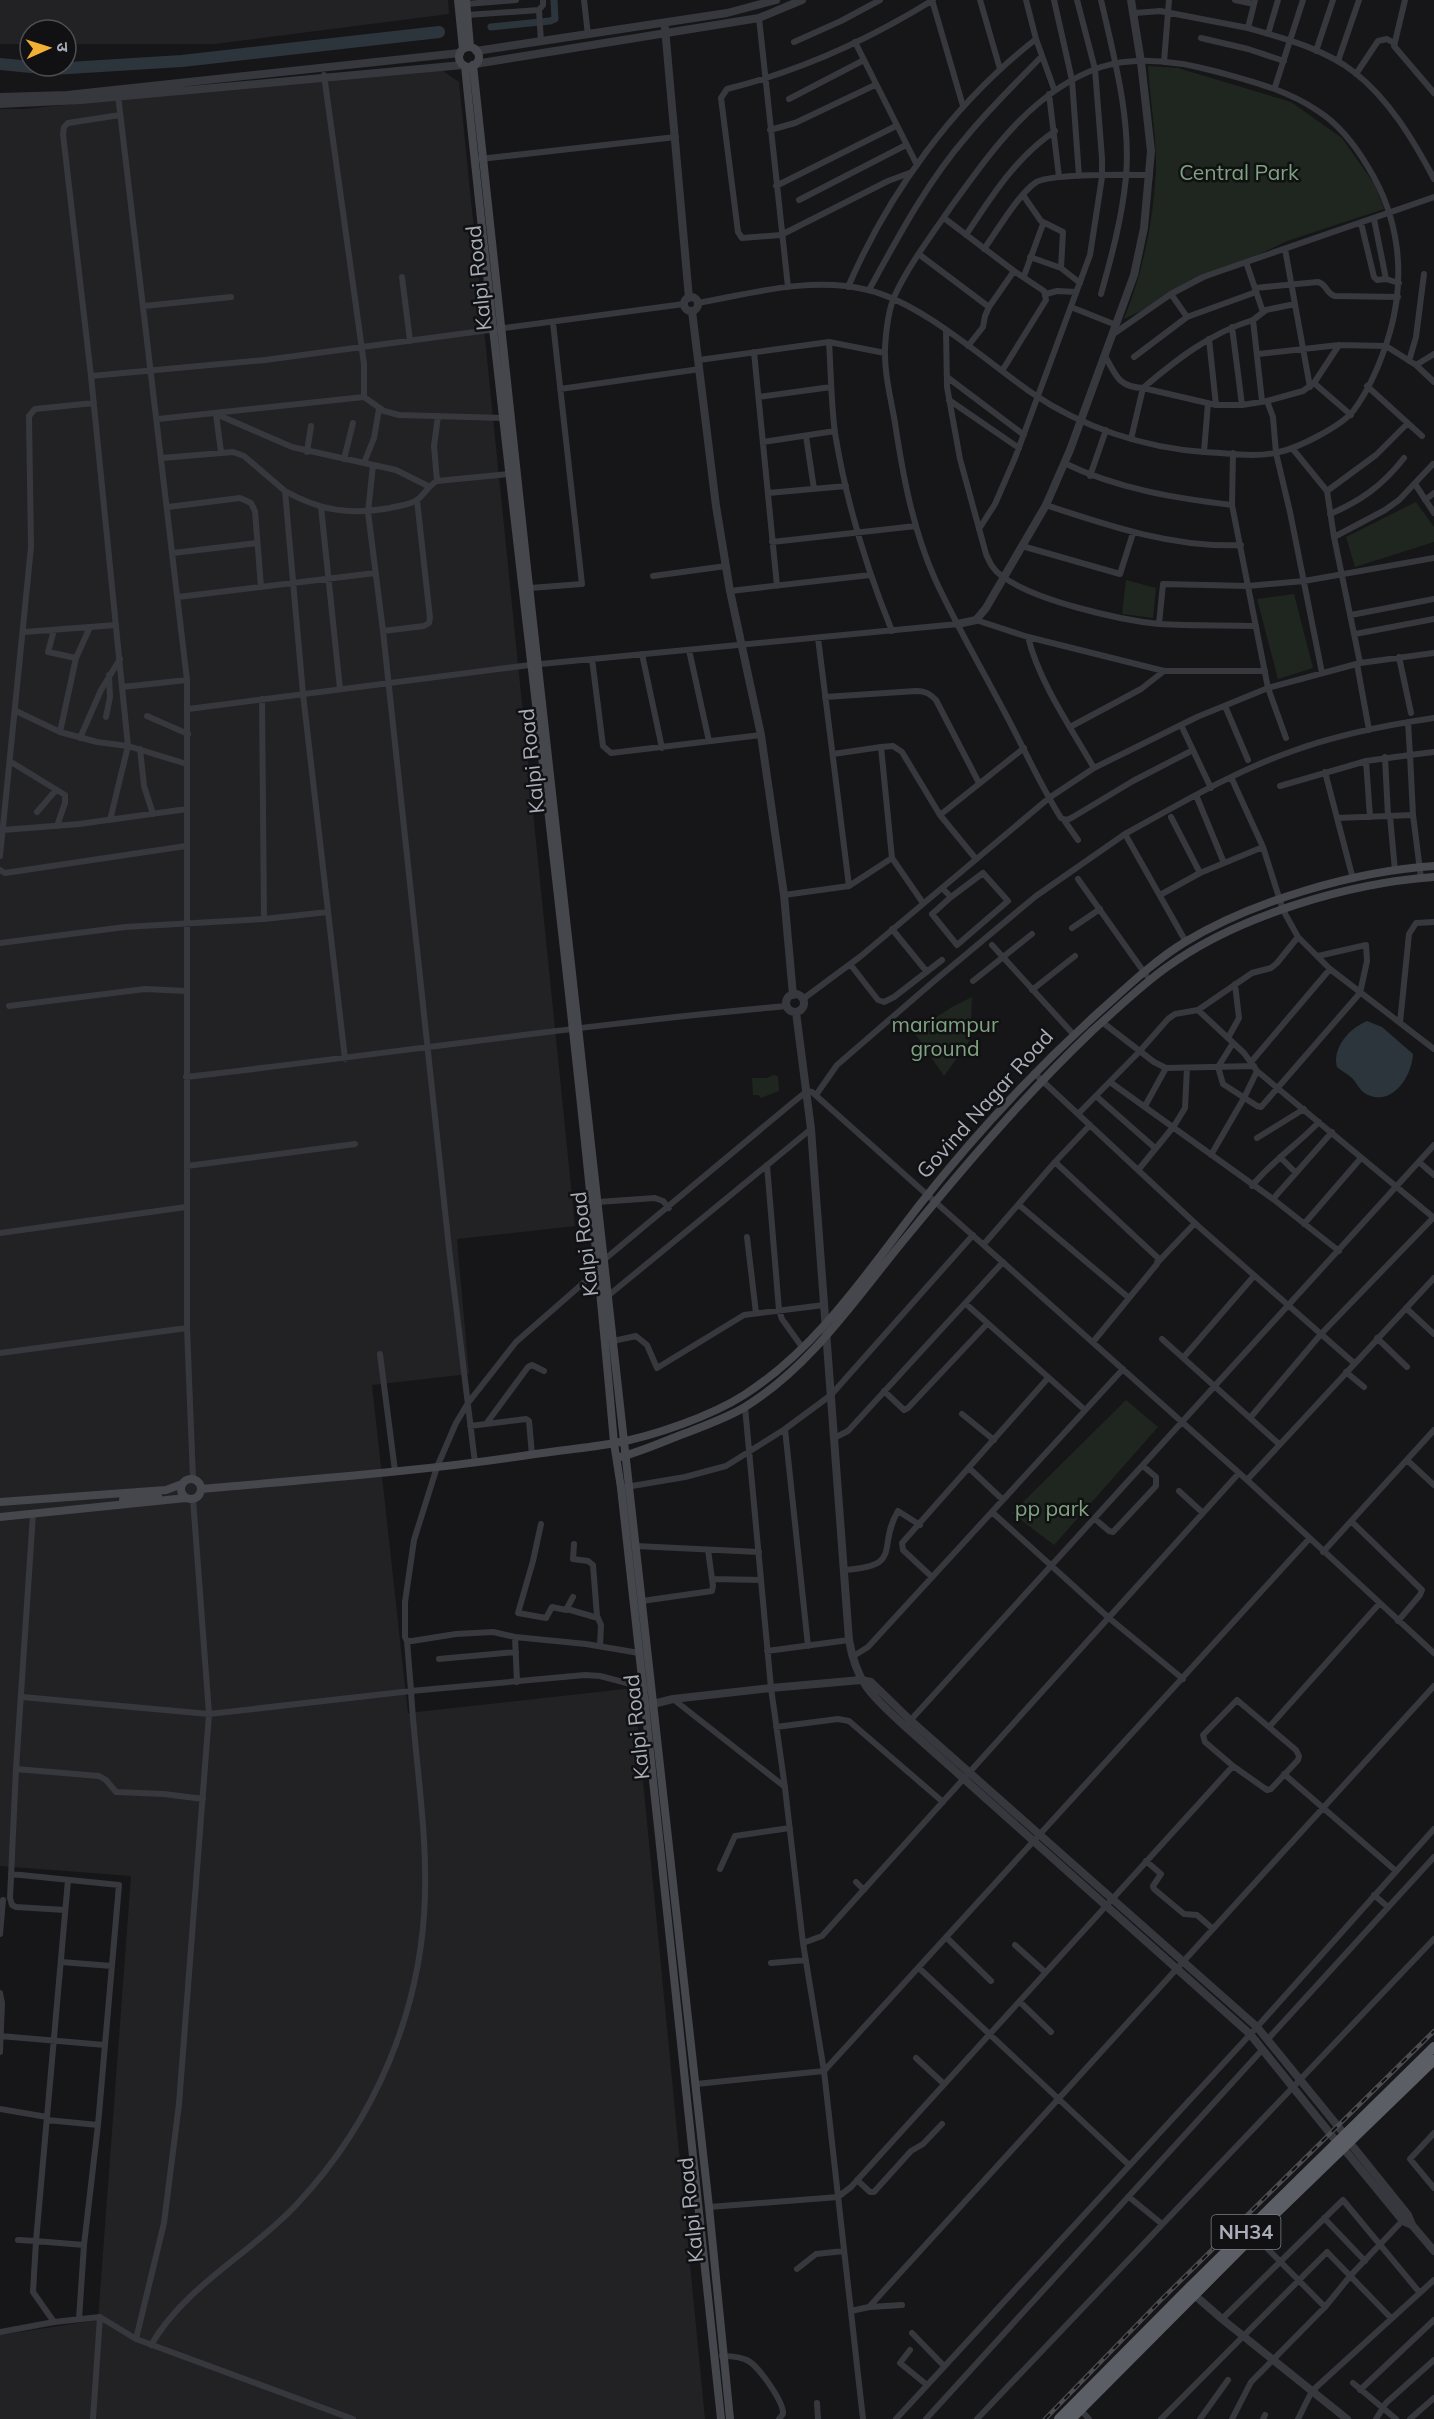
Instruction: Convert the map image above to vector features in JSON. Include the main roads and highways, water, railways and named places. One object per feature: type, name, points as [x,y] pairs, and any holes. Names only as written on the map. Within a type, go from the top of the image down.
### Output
[{"type":"highway","name":"NH34","points":[[1059,2419],[1077,2407],[1344,2142],[1434,2047]]},
{"type":"highway","name":"NH34","points":[[1344,2142],[1432,2067]]},
{"type":"highway","name":"NH34","points":[[1071,2419],[1077,2407]]},
{"type":"main road","name":"Kalpi Road","points":[[464,1],[467,15],[467,50],[460,61],[469,65]]},
{"type":"main road","name":"Kalpi Road","points":[[464,1],[467,50]]},
{"type":"main road","name":"Kalpi Road","points":[[467,50],[478,57],[469,65]]},
{"type":"main road","name":"Kalpi Road","points":[[469,65],[484,158],[503,330],[530,588],[534,665]]},
{"type":"main road","name":"Kalpi Road","points":[[469,65],[474,159],[492,331],[546,764],[575,1028],[615,1458],[625,1487],[636,1546],[647,1688],[696,2084],[709,2207],[721,2419]]},
{"type":"main road","name":"Govind Nagar Road","points":[[615,1458],[745,1407],[792,1372],[827,1336],[976,1152],[1042,1081],[1147,977],[1186,942],[1224,922],[1281,900],[1353,879],[1434,866]]},
{"type":"main road","name":"Govind Nagar Road","points":[[201,1489],[475,1463],[614,1443],[718,1409],[744,1395],[790,1360],[826,1324],[928,1194],[1034,1073],[1074,1035],[1147,977],[1230,931],[1272,913],[1357,889],[1434,877]]},
{"type":"main road","name":"Kalpi Road","points":[[575,1028],[609,1295],[624,1441],[625,1487],[639,1653],[647,1688]]},
{"type":"main road","points":[[0,1502],[166,1490],[199,1496],[201,1489],[199,1482],[186,1479],[185,1493]]},
{"type":"main road","points":[[0,1512],[185,1493]]},
{"type":"main road","points":[[0,1517],[33,1515],[185,1493]]},
{"type":"main road","name":"Kalpi Road","points":[[649,1705],[719,2356],[730,2419]]},
{"type":"waterway","points":[[491,27],[555,19],[554,0]]},
{"type":"waterway","points":[[0,64],[52,69],[182,61],[439,32]]},
{"type":"railway","points":[[1045,2419],[1161,2300],[1434,2031]]},
{"type":"park label","name":"Central Park","points":[[1239,173]]},
{"type":"park label","name":"mariampur ground","points":[[945,1037]]},
{"type":"park label","name":"pp park","points":[[1052,1509]]}]
